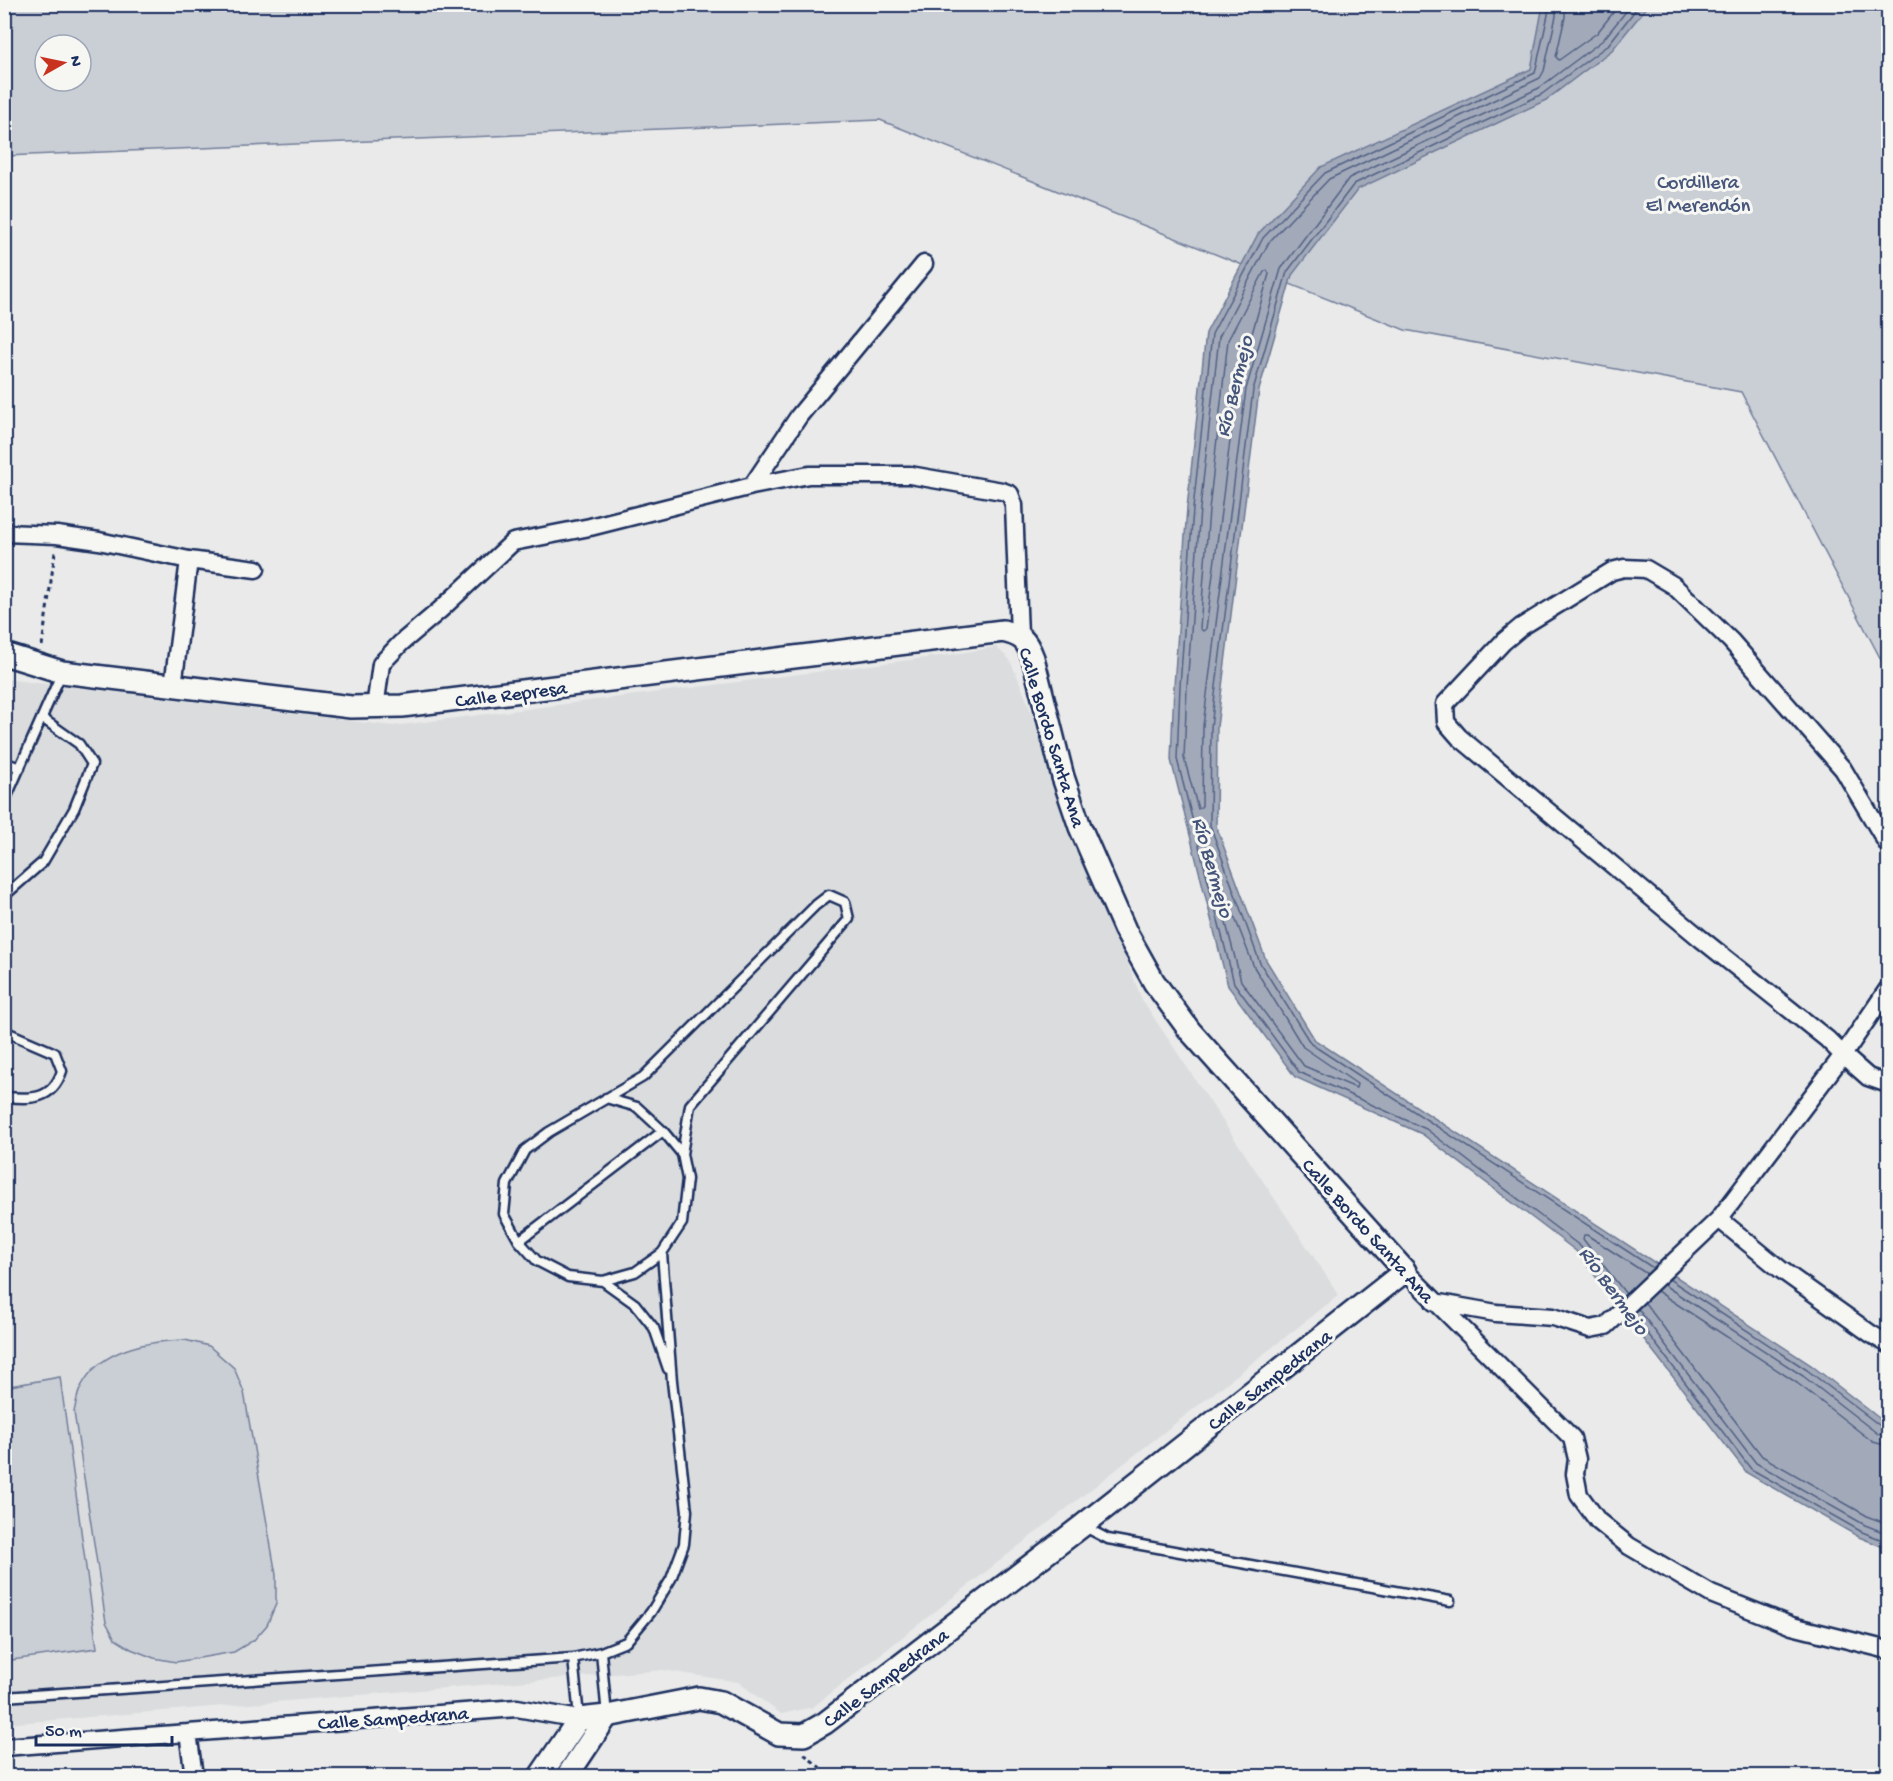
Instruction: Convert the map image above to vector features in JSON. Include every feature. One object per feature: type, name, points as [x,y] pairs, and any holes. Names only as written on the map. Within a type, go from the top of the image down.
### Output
[{"type":"street","points":[[752,486],[799,416],[924,264]]},
{"type":"street","points":[[375,708],[381,664],[401,643],[513,542],[590,527],[752,486],[809,475],[910,475],[1010,494],[1014,505],[1019,635]]},
{"type":"street","points":[[4,533],[57,535],[99,540],[189,560],[256,569]]},
{"type":"street","points":[[173,686],[189,560]]},
{"type":"street","points":[[1888,844],[1843,769],[1753,666],[1688,598],[1673,585],[1646,569],[1624,568],[1612,572],[1521,627],[1503,642],[1445,704],[1446,722],[1459,736],[1700,938],[1827,1039],[1868,1077],[1888,1084]]},
{"type":"street","name":"Calle Represa","points":[[4,654],[62,672],[375,708],[1003,631],[1019,635]]},
{"type":"street","name":"Calle Bordo Santa Ana","points":[[1019,635],[1028,645],[1033,658],[1063,777],[1080,827],[1125,930],[1155,982],[1190,1031],[1405,1271],[1572,1438],[1577,1459],[1575,1474],[1579,1495],[1598,1521],[1629,1546],[1712,1594],[1792,1626],[1888,1650]]},
{"type":"street","points":[[1434,1302],[1496,1313],[1553,1317],[1590,1329],[1606,1326],[1719,1219],[1843,1055],[1888,989]]},
{"type":"street","points":[[1719,1219],[1780,1269],[1888,1344]]},
{"type":"street","name":"Calle Sampedrana","points":[[4,1747],[517,1708],[579,1719],[607,1716],[699,1698],[721,1702],[779,1734],[804,1735],[825,1723],[1082,1526],[1405,1271]]},
{"type":"street","points":[[567,1776],[607,1716]]},
{"type":"street","points":[[540,1776],[579,1719]]},
{"type":"street","points":[[188,1732],[194,1776]]},
{"type":"lane","points":[[4,803],[62,672]]},
{"type":"lane","points":[[4,896],[43,862],[74,809],[92,764],[79,744],[42,718]]},
{"type":"lane","points":[[4,762],[20,768]]},
{"type":"lane","points":[[829,895],[845,902],[849,919],[690,1105],[682,1154],[687,1179],[682,1223],[662,1252],[635,1272],[603,1281],[568,1277],[537,1261],[519,1241],[504,1214],[507,1184],[525,1150],[549,1132],[644,1077],[816,905],[829,895]]},
{"type":"lane","points":[[4,1031],[55,1053],[62,1071],[58,1083],[46,1093],[32,1099],[4,1097]]},
{"type":"lane","points":[[606,1098],[637,1107],[663,1131],[682,1154]]},
{"type":"lane","points":[[519,1241],[663,1131]]},
{"type":"lane","points":[[4,1697],[573,1658],[600,1652],[626,1642],[651,1612],[670,1579],[684,1544],[687,1511],[672,1381],[662,1252]]},
{"type":"lane","points":[[603,1281],[635,1304],[654,1328],[672,1381]]},
{"type":"lane","points":[[1082,1526],[1108,1539],[1450,1601]]},
{"type":"lane","points":[[600,1652],[607,1716]]},
{"type":"lane","points":[[573,1658],[579,1719]]},
{"type":"path","points":[[42,643],[57,535]]},
{"type":"shaded area","points":[[996,647],[1009,659],[1018,678],[1142,1000],[1339,1295],[813,1707],[781,1714],[738,1682],[663,1670],[5,1724],[5,679],[393,726],[949,655]]},
{"type":"green space","name":"Cordillera El Merendón","points":[[4,5],[1888,5],[1888,673],[1741,392],[1405,330],[880,120],[5,156]]},
{"type":"green space","points":[[185,1340],[209,1346],[234,1368],[244,1392],[276,1575],[276,1604],[267,1625],[254,1640],[234,1652],[176,1662],[154,1658],[131,1649],[115,1639],[106,1622],[74,1412],[82,1385],[90,1373],[113,1355],[141,1345]]},
{"type":"green space","points":[[60,1377],[97,1648],[5,1661],[5,1387]]},
{"type":"water","name":"Río Bermejo","points":[[1543,5],[1645,5],[1646,8],[1612,50],[1546,100],[1358,189],[1292,275],[1259,390],[1217,727],[1216,826],[1266,960],[1315,1040],[1811,1365],[1888,1425],[1888,1549],[1859,1537],[1747,1473],[1576,1251],[1422,1134],[1295,1077],[1228,986],[1171,760],[1187,508],[1206,333],[1258,234],[1321,167],[1531,69]]}]
